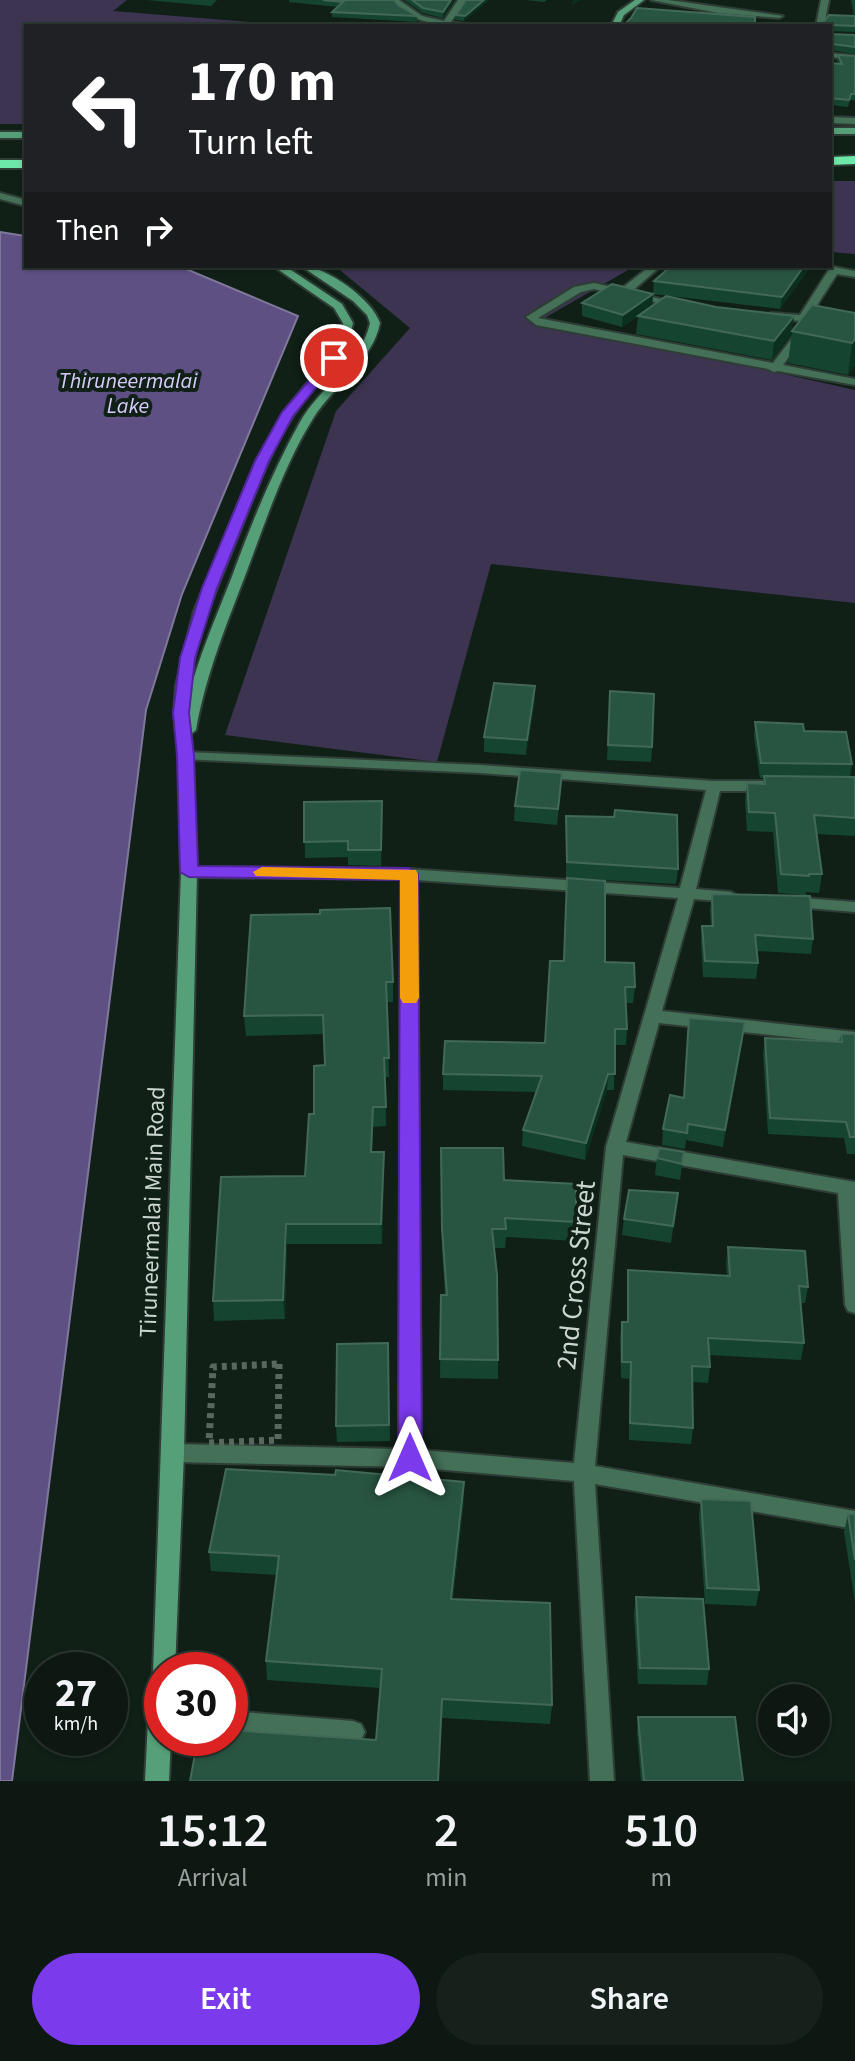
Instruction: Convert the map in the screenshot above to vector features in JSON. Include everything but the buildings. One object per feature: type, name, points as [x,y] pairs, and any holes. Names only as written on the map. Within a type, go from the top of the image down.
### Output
[{"type":"highway","points":[[832,146],[855,145]]},
{"type":"highway","points":[[0,150],[24,150]]},
{"type":"highway","points":[[832,161],[855,160]]},
{"type":"highway","points":[[0,164],[24,164]]},
{"type":"main road","points":[[616,24],[621,14],[638,0]]},
{"type":"main road","points":[[832,131],[855,131]]},
{"type":"main road","points":[[0,135],[24,135]]},
{"type":"main road","name":"Tiruneermalai Main Road","points":[[164,1652],[173,1453],[189,872],[186,756],[181,713],[183,685],[188,658],[210,588],[247,493],[276,434],[305,390],[340,350],[348,331],[345,315],[338,306],[281,268]]},
{"type":"main road","name":"Tiruneermalai Main Road","points":[[186,756],[192,713],[210,651],[279,474],[318,402],[360,355],[375,332],[375,319],[366,308],[309,268]]},
{"type":"main road","points":[[157,1781],[159,1756]]},
{"type":"street","points":[[395,0],[405,12],[425,20],[454,24]]},
{"type":"street","points":[[446,23],[462,0]]},
{"type":"street","points":[[629,0],[638,0]]},
{"type":"street","points":[[655,0],[779,16]]},
{"type":"street","points":[[820,24],[825,0]]},
{"type":"street","points":[[832,53],[855,58]]},
{"type":"street","points":[[832,120],[855,121]]},
{"type":"street","points":[[0,196],[24,202]]},
{"type":"street","points":[[623,293],[654,268]]},
{"type":"street","points":[[774,369],[803,325],[830,269],[855,274]]},
{"type":"street","points":[[680,307],[594,286],[578,289],[531,317],[536,322],[618,339],[855,382]]},
{"type":"street","points":[[653,314],[664,304]]},
{"type":"street","points":[[756,314],[846,335]]},
{"type":"street","points":[[769,327],[855,323]]},
{"type":"street","points":[[618,339],[630,331]]},
{"type":"street","points":[[186,756],[480,769],[714,786],[777,786]]},
{"type":"street","name":"2nd Cross Street","points":[[602,1781],[584,1473],[615,1147],[687,894],[714,786]]},
{"type":"street","points":[[189,872],[409,874],[748,899]]},
{"type":"street","points":[[409,874],[410,1458]]},
{"type":"street","points":[[779,901],[855,907]]},
{"type":"street","points":[[651,1016],[855,1038]]},
{"type":"street","points":[[615,1147],[851,1188],[855,1305]]},
{"type":"street","points":[[173,1453],[410,1458],[584,1473],[855,1520]]},
{"type":"street","points":[[248,1723],[353,1732]]},
{"type":"path","points":[[279,1364],[278,1440],[209,1443],[213,1367],[279,1364]]},
{"type":"shaded area","points":[[0,0],[127,0],[113,11],[274,24],[24,24],[24,124],[0,124]]},
{"type":"shaded area","points":[[832,181],[855,181],[855,254],[832,252]]},
{"type":"shaded area","points":[[337,268],[632,268],[541,320],[855,390],[855,603],[491,564],[437,762],[225,735],[336,411],[410,328]]},
{"type":"water","name":"Thiruneermalai Lake","points":[[0,232],[24,236],[24,268],[184,268],[298,316],[182,594],[146,710],[28,1652],[24,1652],[24,1685],[12,1781],[0,1781]]},
{"type":"slow traffic","points":[[262,872],[409,874],[409,998]]},
{"type":"route","points":[[334,358],[305,390],[276,434],[247,493],[201,611],[188,658],[181,713],[186,756],[189,872],[409,874],[410,1458]]}]
